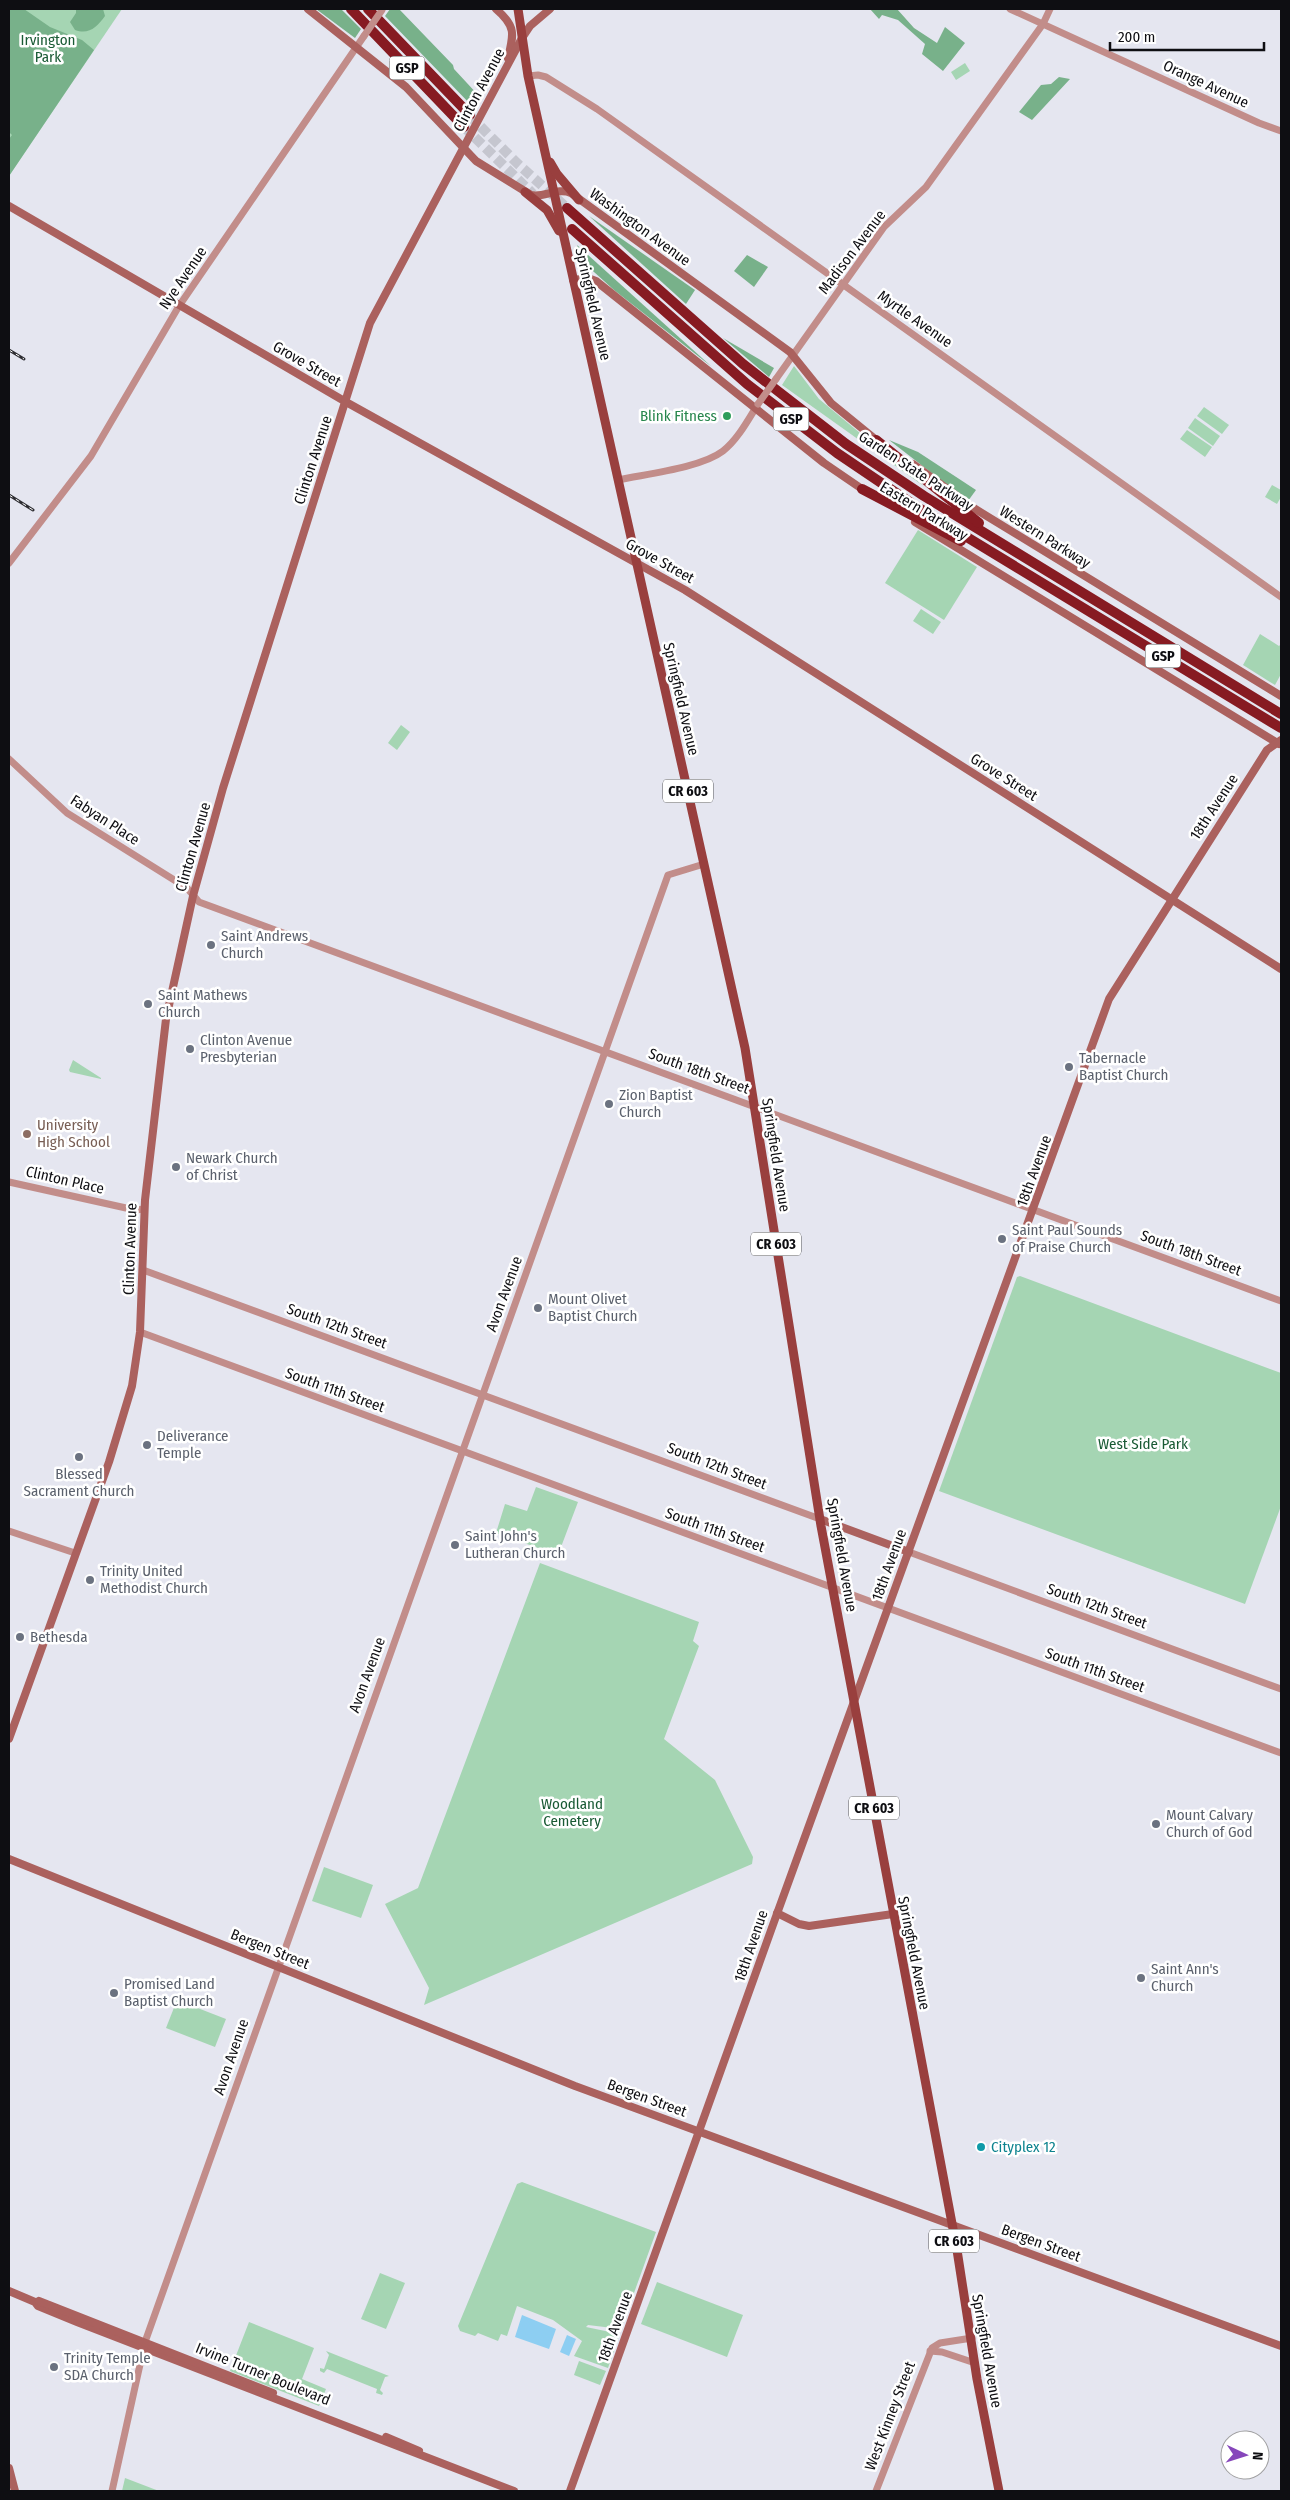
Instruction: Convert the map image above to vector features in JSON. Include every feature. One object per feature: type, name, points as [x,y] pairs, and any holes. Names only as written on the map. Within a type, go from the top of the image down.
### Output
[{"type":"highway","name":"GSP","points":[[351,9],[464,127]]},
{"type":"highway","name":"GSP","points":[[368,9],[470,115]]},
{"type":"highway","name":"Garden State Parkway","points":[[567,208],[715,340],[794,405],[892,476],[1281,714]]},
{"type":"highway","name":"Garden State Parkway","points":[[572,229],[719,360],[799,425],[899,495],[1281,728]]},
{"type":"highway","points":[[876,440],[1015,552]]},
{"type":"highway","points":[[862,490],[1033,578]]},
{"type":"main road","name":"Washington Avenue","points":[[308,9],[412,93],[464,149],[484,167],[525,192],[536,196],[566,191],[794,355]]},
{"type":"main road","points":[[496,9],[508,20],[512,28],[511,45],[504,72]]},
{"type":"main road","name":"Springfield Avenue","points":[[518,9],[528,76],[745,1048],[832,1588],[999,2491]]},
{"type":"main road","name":"Clinton Avenue","points":[[9,1739],[124,1416],[132,1386],[140,1332],[144,1209],[166,1019],[193,896],[235,748],[370,323],[522,38],[550,9]]},
{"type":"main road","points":[[544,149],[557,174],[579,200]]},
{"type":"main road","points":[[525,192],[549,213],[565,243]]},
{"type":"main road","name":"Grove Street","points":[[9,206],[346,402],[690,593],[1281,969]]},
{"type":"main road","name":"Eastern Parkway","points":[[573,280],[588,278],[596,281],[757,407],[832,469],[862,490],[1280,743]]},
{"type":"main road","name":"Western Parkway","points":[[794,355],[831,403],[876,440],[929,475],[972,507],[1281,696]]},
{"type":"main road","name":"18th Avenue","points":[[570,2491],[777,1913],[1034,1210],[1109,999],[1267,750],[1280,743]]},
{"type":"main road","name":"South 12th Street","points":[[820,1519],[909,1552]]},
{"type":"main road","name":"Bergen Street","points":[[9,1859],[576,2086],[1281,2346]]},
{"type":"main road","points":[[777,1913],[799,1924],[809,1926],[893,1914]]},
{"type":"main road","name":"Irvine Turner Boulevard","points":[[9,2290],[35,2302],[40,2301],[144,2344],[474,2472],[479,2477],[514,2491]]},
{"type":"main road","points":[[9,2468],[15,2491]]},
{"type":"street","name":"Nye Avenue","points":[[9,563],[91,456],[179,306],[382,9]]},
{"type":"street","name":"Orange Avenue","points":[[1010,9],[1259,123],[1281,131]]},
{"type":"street","name":"Madison Avenue","points":[[618,480],[707,460],[733,441],[884,227],[926,187],[1043,24],[1050,9]]},
{"type":"street","name":"Myrtle Avenue","points":[[528,76],[538,75],[546,77],[589,104],[1281,597]]},
{"type":"street","name":"Fabyan Place","points":[[9,759],[67,813],[187,888],[193,896]]},
{"type":"street","name":"Avon Avenue","points":[[112,2491],[144,2344],[668,875],[704,864]]},
{"type":"street","name":"South 18th Street","points":[[193,896],[199,902],[225,912],[1281,1301]]},
{"type":"street","name":"Clinton Place","points":[[9,1182],[135,1210],[144,1209]]},
{"type":"street","name":"South 12th Street","points":[[143,1270],[820,1519]]},
{"type":"street","name":"South 11th Street","points":[[140,1332],[1281,1753]]},
{"type":"street","points":[[9,1531],[75,1553]]},
{"type":"street","name":"South 12th Street","points":[[909,1552],[1281,1689]]},
{"type":"street","points":[[930,2352],[935,2345],[940,2343],[972,2338]]},
{"type":"street","points":[[930,2352],[942,2352],[975,2363]]},
{"type":"street","name":"West Kinney Street","points":[[876,2491],[930,2352]]},
{"type":"green space","name":"Irvington Park","points":[[9,9],[122,9],[9,176]]},
{"type":"green space","name":"Irvington Park","points":[[9,9],[24,9],[50,27],[82,40],[94,50],[9,176],[9,139],[12,135],[9,132]]},
{"type":"green space","points":[[76,9],[103,9],[105,16],[99,24],[89,31],[75,30],[70,22],[76,13]]},
{"type":"green space","points":[[316,9],[341,9],[361,29],[355,38]]},
{"type":"green space","points":[[390,9],[399,9],[453,65],[454,69],[479,96],[473,107],[385,16]]},
{"type":"green space","points":[[870,9],[897,9],[914,28],[937,43],[945,27],[965,43],[943,71],[922,54],[925,44],[898,20],[882,15],[879,19]]},
{"type":"green space","points":[[965,63],[970,71],[956,80],[951,72]]},
{"type":"green space","points":[[1059,77],[1070,79],[1032,120],[1019,112],[1041,85],[1051,84]]},
{"type":"green space","points":[[589,216],[695,290],[686,304]]},
{"type":"green space","points":[[577,245],[712,367],[614,290],[584,263]]},
{"type":"green space","points":[[747,255],[768,267],[754,287],[734,271]]},
{"type":"green space","points":[[723,338],[774,368],[769,377]]},
{"type":"green space","points":[[794,366],[819,399],[925,487],[782,385]]},
{"type":"green space","points":[[1204,407],[1229,425],[1222,434],[1197,416]]},
{"type":"green space","points":[[1195,418],[1220,436],[1213,446],[1188,428]]},
{"type":"green space","points":[[1187,430],[1212,447],[1205,457],[1180,439]]},
{"type":"green space","points":[[889,440],[918,452],[976,490],[968,501]]},
{"type":"green space","points":[[1272,485],[1281,490],[1281,497],[1277,504],[1265,497]]},
{"type":"green space","points":[[918,530],[977,567],[944,620],[885,583]]},
{"type":"green space","points":[[921,609],[941,622],[933,634],[913,621]]},
{"type":"green space","points":[[1260,634],[1279,646],[1281,644],[1281,674],[1275,685],[1243,665]]},
{"type":"green space","points":[[401,725],[410,732],[397,750],[388,743]]},
{"type":"green space","points":[[73,1060],[101,1078],[101,1079],[70,1072]]},
{"type":"green space","name":"West Side Park","points":[[1020,1276],[1281,1373],[1281,1506],[1245,1604],[939,1491],[1017,1277]]},
{"type":"green space","points":[[536,1487],[578,1502],[558,1555],[496,1533],[505,1504],[527,1511]]},
{"type":"green space","name":"Woodland Cemetery","points":[[540,1563],[699,1622],[693,1641],[699,1646],[664,1739],[715,1780],[753,1857],[752,1864],[424,2005],[429,1988],[385,1904],[418,1888]]},
{"type":"green space","points":[[324,1867],[373,1885],[361,1918],[312,1901]]},
{"type":"green space","points":[[177,2000],[226,2019],[215,2047],[166,2028]]},
{"type":"green space","points":[[522,2182],[656,2232],[621,2329],[588,2325],[586,2327],[619,2336],[608,2368],[574,2356],[582,2341],[553,2320],[517,2306],[507,2336],[501,2334],[498,2341],[478,2333],[475,2336],[460,2331],[458,2326],[517,2184]]},
{"type":"green space","points":[[380,2273],[405,2283],[386,2329],[361,2319]]},
{"type":"green space","points":[[657,2282],[743,2315],[727,2357],[641,2324]]},
{"type":"green space","points":[[249,2322],[314,2348],[302,2379],[326,2389],[319,2406],[230,2371]]},
{"type":"green space","points":[[326,2351],[389,2376],[385,2377],[380,2390],[383,2393],[382,2395],[376,2393],[377,2389],[327,2369],[324,2373],[320,2371],[320,2368],[324,2369],[329,2355]]},
{"type":"green space","points":[[579,2361],[606,2371],[600,2385],[574,2375]]},
{"type":"green space","points":[[125,2478],[159,2491],[122,2491]]},
{"type":"water","points":[[522,2315],[556,2329],[549,2349],[515,2337]]},
{"type":"water","points":[[567,2335],[576,2339],[569,2356],[560,2352]]},
{"type":"tunnel","points":[[470,116],[518,164],[567,208]]},
{"type":"tunnel","points":[[464,127],[533,194]]},
{"type":"railway","points":[[9,350],[24,359]]},
{"type":"railway","points":[[9,495],[33,510]]},
{"type":"place","name":"Blink Fitness","points":[[727,416]]},
{"type":"place","name":"Saint Andrews Church","points":[[211,945]]},
{"type":"place","name":"Saint Mathews Church","points":[[148,1004]]},
{"type":"place","name":"Clinton Avenue Presbyterian","points":[[190,1049]]},
{"type":"place","name":"Tabernacle Baptist Church","points":[[1069,1067]]},
{"type":"place","name":"Zion Baptist Church","points":[[609,1104]]},
{"type":"place","name":"University High School","points":[[27,1134]]},
{"type":"place","name":"Newark Church of Christ","points":[[176,1167]]},
{"type":"place","name":"Saint Paul Sounds of Praise Church","points":[[1002,1239]]},
{"type":"place","name":"Mount Olivet Baptist Church","points":[[538,1308]]},
{"type":"place","name":"Deliverance Temple","points":[[147,1445]]},
{"type":"place","name":"Blessed Sacrament Church","points":[[79,1457]]},
{"type":"place","name":"Saint John's Lutheran Church","points":[[455,1545]]},
{"type":"place","name":"Trinity United Methodist Church","points":[[90,1580]]},
{"type":"place","name":"Bethesda","points":[[20,1637]]},
{"type":"place","name":"Mount Calvary Church of God","points":[[1156,1824]]},
{"type":"place","name":"Saint Ann's Church","points":[[1141,1978]]},
{"type":"place","name":"Promised Land Baptist Church","points":[[114,1993]]},
{"type":"place","name":"Cityplex 12","points":[[981,2147]]},
{"type":"place","name":"Trinity Temple SDA Church","points":[[54,2367]]}]
